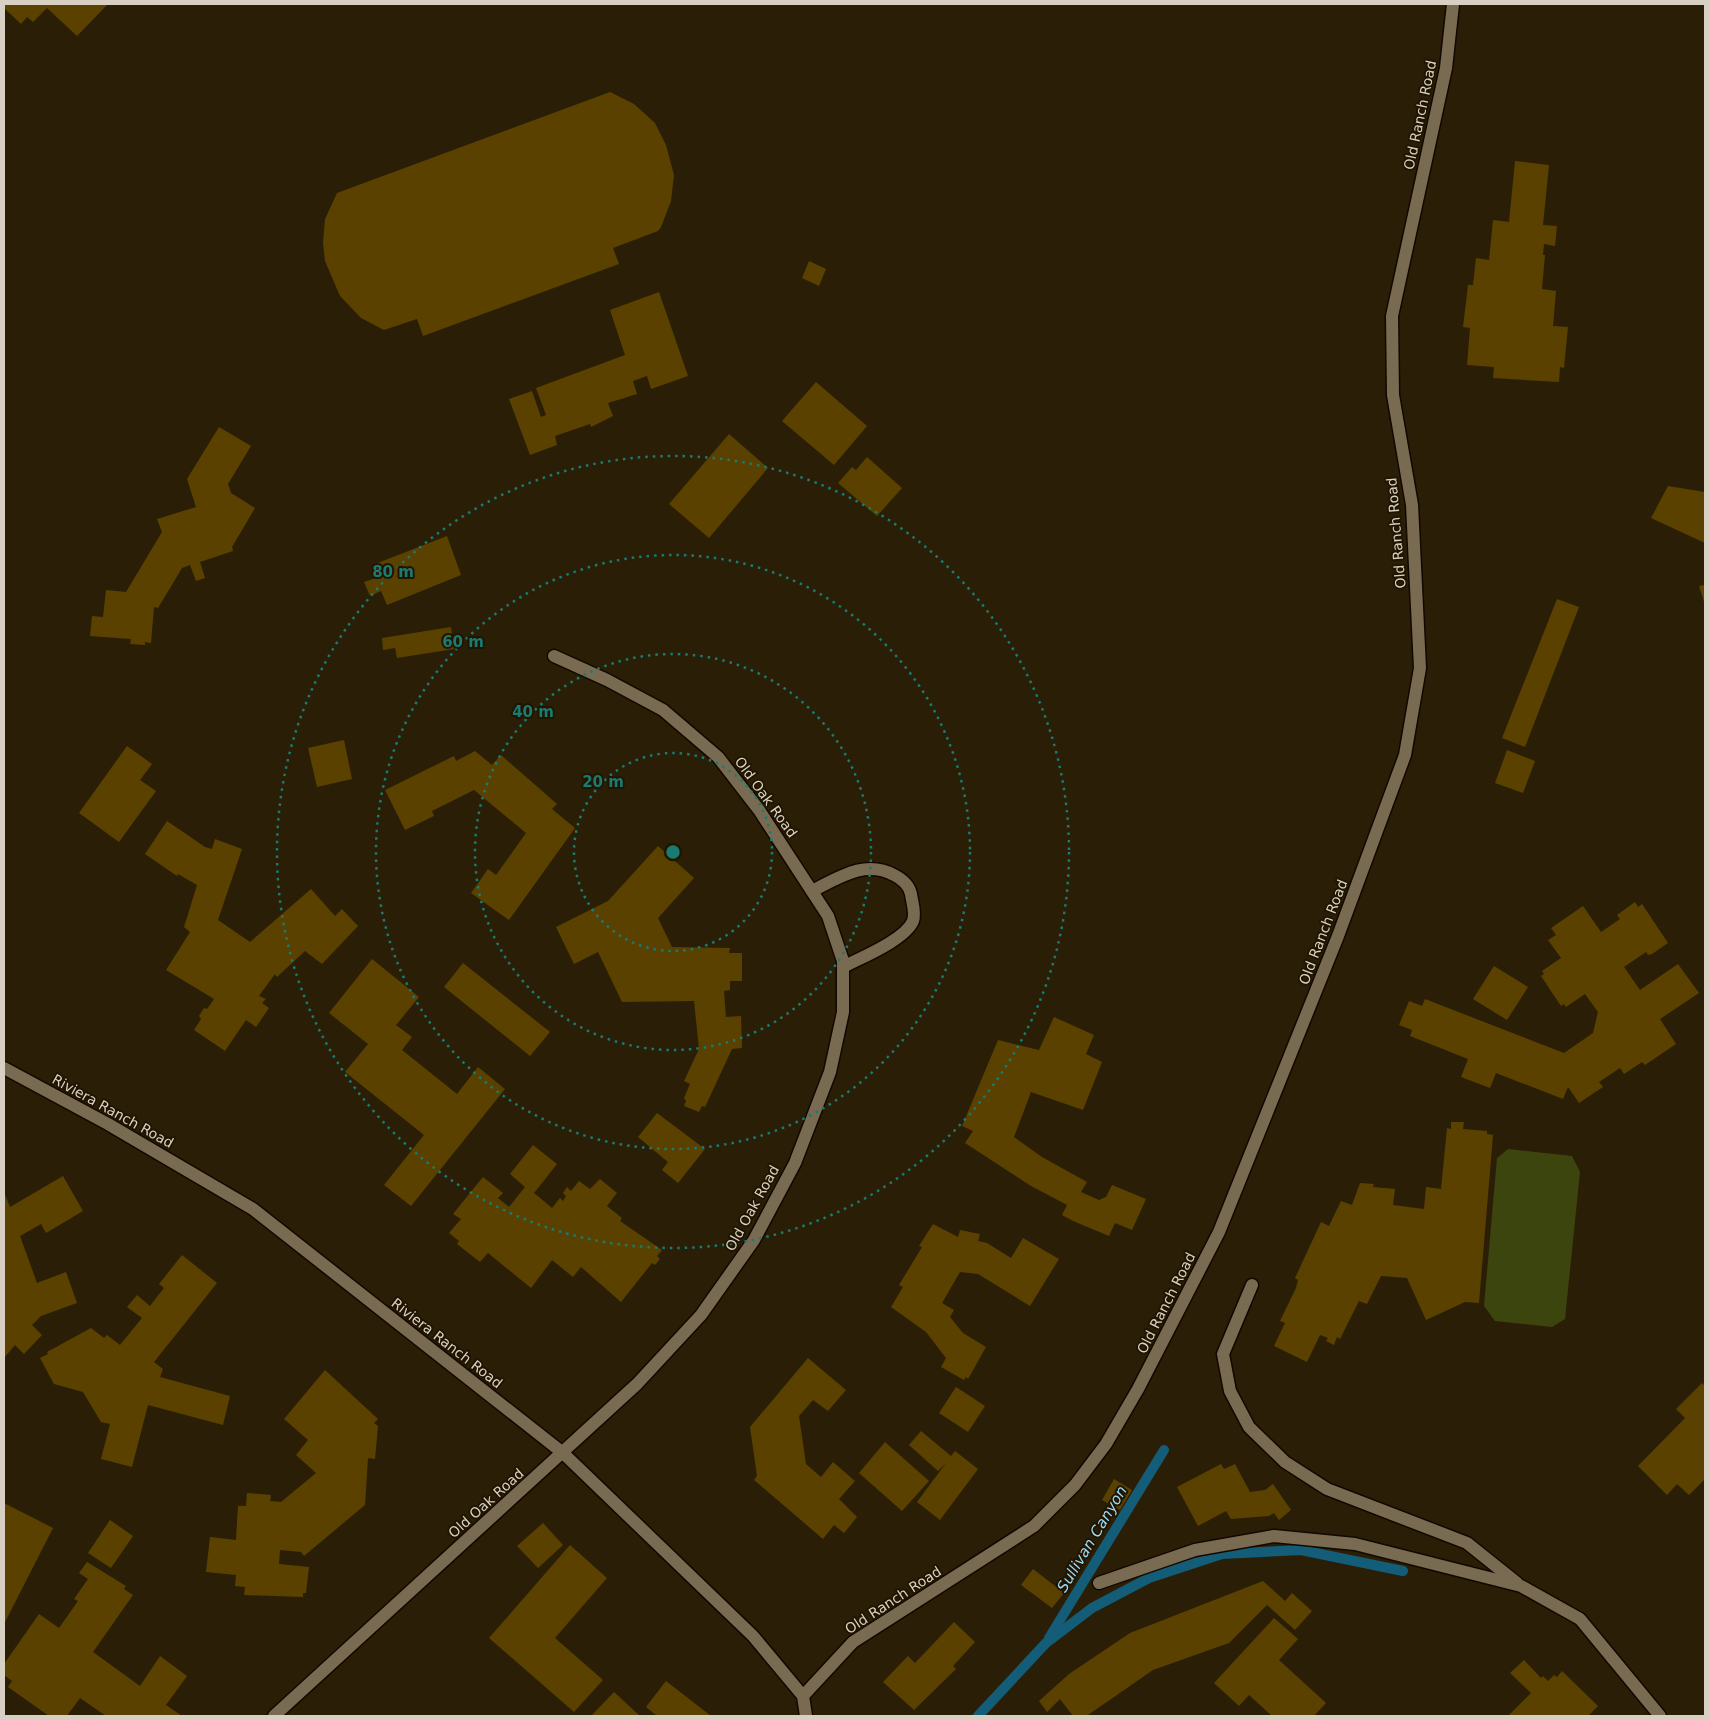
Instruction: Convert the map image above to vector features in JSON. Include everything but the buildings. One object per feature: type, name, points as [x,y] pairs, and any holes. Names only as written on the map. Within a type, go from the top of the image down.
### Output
[{"type":"street","name":"Old Ranch Road","points":[[802,1696],[853,1642],[1034,1526],[1075,1485],[1106,1444],[1138,1390],[1219,1232],[1338,936],[1405,756],[1420,668],[1412,505],[1393,395],[1392,316],[1446,68],[1453,4]]},
{"type":"street","name":"Old Oak Road","points":[[274,1716],[637,1384],[701,1315],[754,1240],[795,1162],[830,1072],[843,1012],[843,960],[828,916],[759,810],[718,757],[663,710],[607,680],[554,656]]},
{"type":"street","points":[[812,891],[847,874],[875,867],[900,878],[910,889],[914,908],[913,921],[900,937],[843,967]]},
{"type":"street","name":"Riviera Ranch Road","points":[[4,1068],[108,1124],[253,1209],[563,1453],[753,1636],[802,1696],[806,1716]]},
{"type":"street","points":[[1252,1285],[1223,1354],[1230,1391],[1249,1427],[1285,1462],[1327,1489],[1467,1543],[1521,1586],[1580,1619],[1660,1716]]},
{"type":"street","points":[[1099,1582],[1195,1550],[1274,1536],[1355,1544],[1521,1586]]},
{"type":"green space","points":[[1508,1149],[1572,1156],[1580,1172],[1565,1319],[1552,1327],[1495,1321],[1484,1306],[1497,1158]]},
{"type":"waterway","name":"Sullivan Canyon","points":[[1049,1638],[1164,1450]]},
{"type":"waterway","points":[[978,1716],[1046,1643],[1092,1608],[1149,1578],[1222,1554],[1301,1550],[1403,1571]]}]
